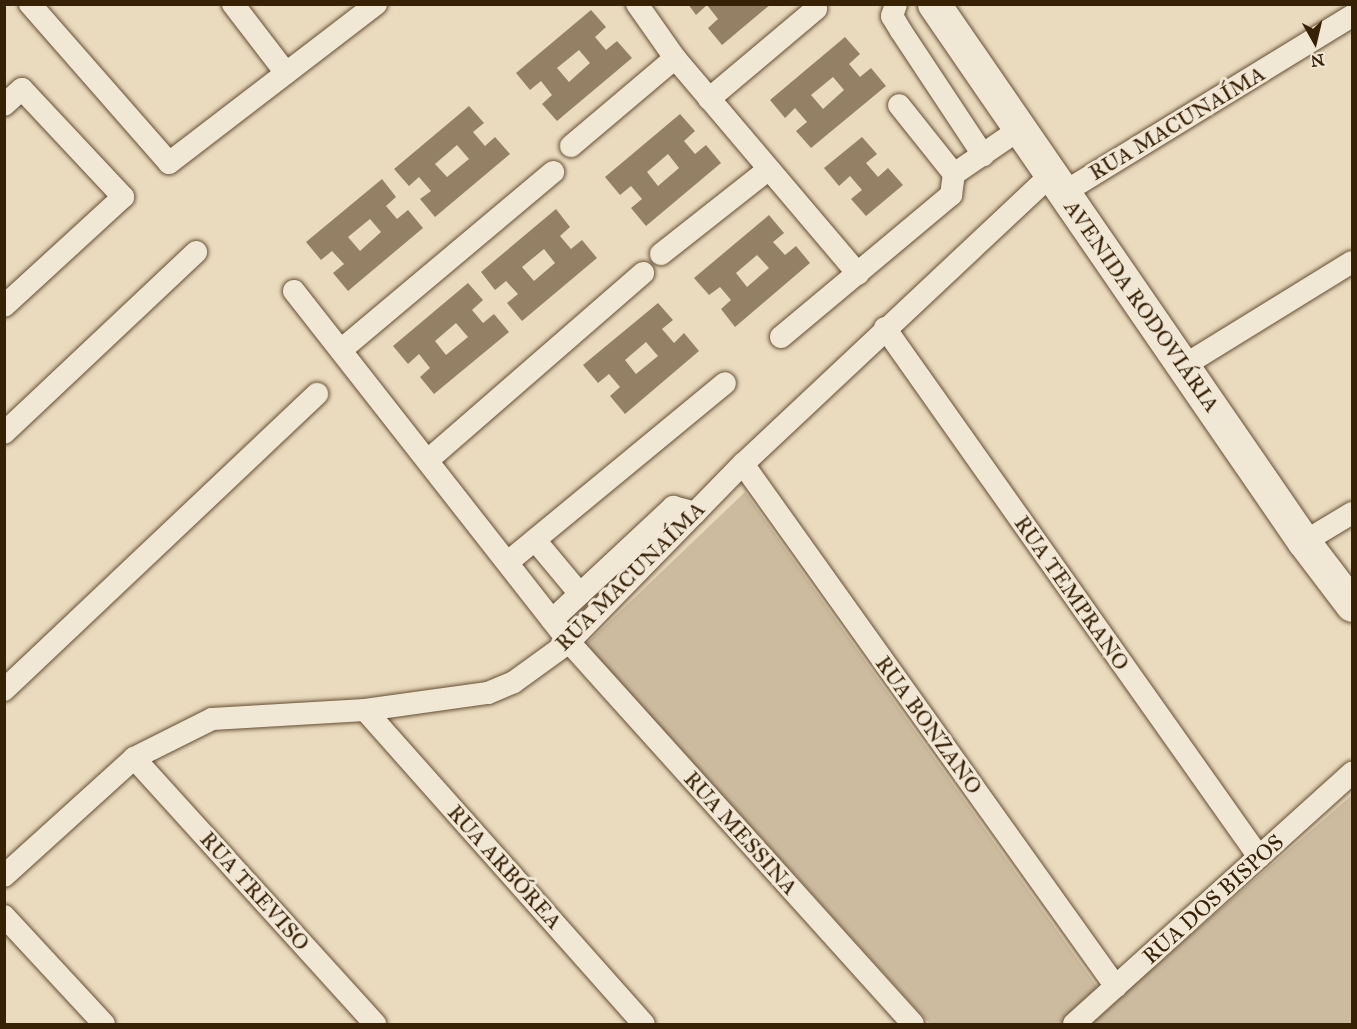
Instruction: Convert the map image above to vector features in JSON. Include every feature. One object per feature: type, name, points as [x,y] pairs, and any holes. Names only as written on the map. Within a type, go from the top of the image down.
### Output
[{"type":"street","points":[[30,4],[169,163],[376,4]]},
{"type":"street","points":[[233,4],[286,74]]},
{"type":"street","points":[[637,4],[675,58],[858,274]]},
{"type":"street","points":[[896,4],[892,16],[901,32],[983,155]]},
{"type":"street","name":"AVENIDA RODOVIÁRIA","points":[[934,4],[1304,542],[1353,605]]},
{"type":"street","points":[[710,99],[816,9]]},
{"type":"street","name":"RUA MACUNAÍMA","points":[[4,876],[134,758],[212,719],[365,710],[488,693],[514,682],[569,642],[742,464],[885,328],[1057,184],[1353,16]]},
{"type":"street","points":[[571,146],[675,58]]},
{"type":"street","points":[[4,105],[22,88],[123,197],[4,306]]},
{"type":"street","points":[[781,337],[951,195],[954,174],[899,105]]},
{"type":"street","points":[[930,144],[962,124]]},
{"type":"street","points":[[954,174],[1020,129]]},
{"type":"street","points":[[661,254],[769,169]]},
{"type":"street","points":[[341,350],[553,172]]},
{"type":"street","points":[[4,433],[196,252]]},
{"type":"street","points":[[1183,366],[1353,262]]},
{"type":"street","points":[[428,460],[643,273]]},
{"type":"street","name":"RUA MESSINA","points":[[294,291],[569,642],[913,1024]]},
{"type":"street","name":"RUA TEMPRANO","points":[[885,328],[1259,857]]},
{"type":"street","points":[[508,562],[725,383]]},
{"type":"street","points":[[4,690],[317,394]]},
{"type":"street","name":"RUA BONZANO","points":[[742,464],[1116,987]]},
{"type":"street","points":[[552,620],[673,507],[695,513]]},
{"type":"street","points":[[1304,542],[1353,513]]},
{"type":"street","points":[[535,540],[580,594]]},
{"type":"street","name":"RUA ARBÓREA","points":[[365,710],[644,1024]]},
{"type":"street","name":"RUA TREVISO","points":[[134,758],[375,1024]]},
{"type":"street","name":"RUA DOS BISPOS","points":[[1074,1024],[1353,772]]},
{"type":"street","points":[[4,916],[104,1024]]},
{"type":"shaded area","points":[[745,492],[1110,1005],[1352,795],[1352,1024],[930,1024],[586,644]]},
{"type":"building","points":[[688,4],[734,6],[771,4],[722,45],[708,28],[718,19],[707,5],[696,15]]},
{"type":"building","points":[[591,10],[606,27],[595,37],[606,50],[617,41],[632,58],[557,121],[542,104],[552,95],[541,81],[530,90],[516,73]],"holes":[[[579,50],[590,63],[569,82],[557,68]]]},
{"type":"building","points":[[845,37],[860,54],[849,64],[860,77],[871,68],[886,86],[811,148],[796,131],[807,122],[795,108],[785,118],[770,100]],"holes":[[[833,77],[844,90],[823,109],[811,95]]]},
{"type":"building","points":[[469,106],[484,123],[473,132],[485,146],[495,137],[510,154],[435,217],[420,199],[431,191],[419,177],[409,186],[394,169]],"holes":[[[457,145],[469,159],[447,177],[435,164]]]},
{"type":"building","points":[[680,114],[695,131],[684,141],[695,154],[706,145],[721,163],[646,226],[631,208],[642,199],[631,186],[620,195],[605,177]],"holes":[[[668,154],[679,168],[658,186],[647,172]]]},
{"type":"building","points":[[862,137],[877,154],[866,163],[878,177],[888,168],[903,185],[866,216],[851,199],[862,190],[850,176],[839,186],[824,168]]},
{"type":"building","points":[[382,179],[396,197],[386,206],[397,219],[408,210],[423,228],[348,291],[333,273],[344,264],[332,251],[321,260],[306,242]],"holes":[[[370,219],[381,232],[360,251],[348,237]]]},
{"type":"building","points":[[556,209],[570,227],[560,236],[571,249],[582,240],[597,258],[522,321],[507,303],[518,294],[506,281],[495,290],[481,272]],"holes":[[[544,249],[555,263],[534,281],[522,267]]]},
{"type":"building","points":[[769,215],[784,233],[773,242],[785,255],[796,246],[810,263],[735,327],[721,309],[731,300],[720,287],[709,295],[694,278]],"holes":[[[757,255],[769,268],[747,287],[736,273]]]},
{"type":"building","points":[[468,283],[483,300],[472,310],[483,323],[494,314],[509,332],[434,394],[420,377],[430,368],[419,354],[408,364],[393,346]],"holes":[[[456,323],[468,337],[446,355],[435,341]]]},
{"type":"building","points":[[658,303],[673,320],[662,329],[674,343],[684,333],[699,351],[625,414],[610,396],[620,387],[609,374],[598,383],[583,365]],"holes":[[[646,342],[658,356],[636,374],[625,360]]]}]
